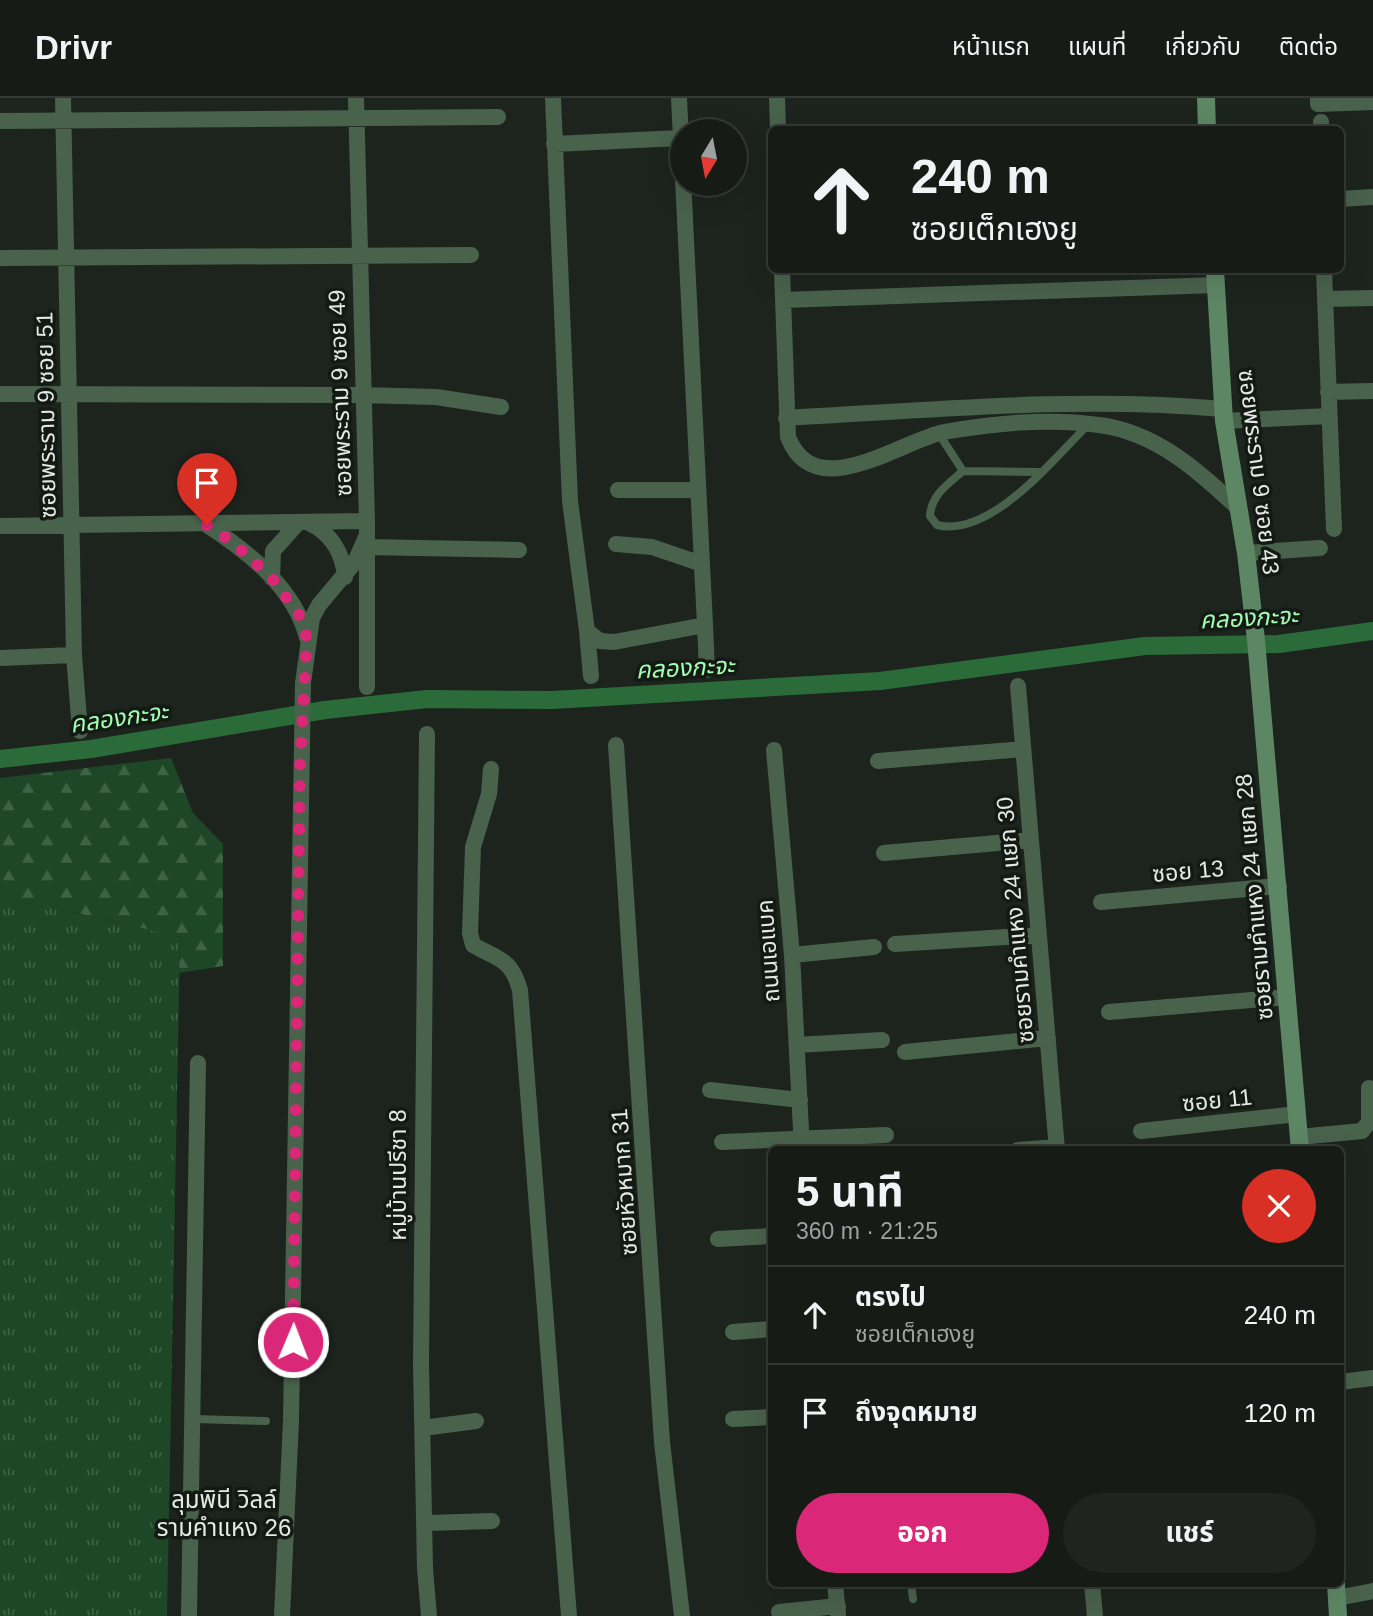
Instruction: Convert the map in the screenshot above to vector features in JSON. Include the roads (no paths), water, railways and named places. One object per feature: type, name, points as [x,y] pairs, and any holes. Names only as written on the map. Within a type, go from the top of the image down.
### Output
[{"type":"street","name":"ซอยพระราม 9 ซอย 51","points":[[63,98],[74,655],[80,731]]},
{"type":"street","name":"ซอยพระราม 9 ซอย 49","points":[[356,98],[367,687]]},
{"type":"street","points":[[553,98],[570,501],[591,676]]},
{"type":"street","points":[[679,98],[680,119]]},
{"type":"street","points":[[777,98],[778,126]]},
{"type":"street","points":[[1206,98],[1207,126]]},
{"type":"street","points":[[1318,101],[1373,102]]},
{"type":"street","points":[[0,121],[498,117]]},
{"type":"street","points":[[554,144],[670,138]]},
{"type":"street","points":[[683,196],[706,670]]},
{"type":"street","points":[[1344,199],[1373,197]]},
{"type":"street","points":[[0,258],[471,255]]},
{"type":"street","points":[[782,273],[786,418],[794,451],[817,465],[836,468],[881,458],[938,434],[1015,424],[1089,424],[1128,433],[1182,459],[1239,509]]},
{"type":"street","points":[[1324,273],[1334,529]]},
{"type":"street","points":[[783,300],[1215,277]]},
{"type":"street","name":"ซอยพระราม 9 ซอย 43","points":[[1215,277],[1223,415],[1246,553],[1256,640]]},
{"type":"street","points":[[1325,299],[1373,298]]},
{"type":"street","points":[[1328,392],[1373,391]]},
{"type":"street","points":[[0,394],[362,395],[436,397],[501,407]]},
{"type":"street","points":[[786,418],[1003,405],[1129,405],[1223,415],[1329,416]]},
{"type":"street","points":[[1128,433],[1129,405]]},
{"type":"street","points":[[935,410],[938,434]]},
{"type":"street","points":[[618,490],[698,490]]},
{"type":"street","points":[[0,526],[303,523],[366,535],[519,550]]},
{"type":"street","points":[[303,523],[321,528],[336,546],[345,577]]},
{"type":"street","points":[[272,578],[273,551],[277,542],[303,523]]},
{"type":"street","points":[[207,525],[231,541],[272,578],[299,615],[307,638]]},
{"type":"street","points":[[282,1616],[292,1406],[303,683],[307,638],[319,605],[345,577],[366,535]]},
{"type":"street","points":[[616,544],[652,547],[702,564]]},
{"type":"street","points":[[1246,553],[1320,548]]},
{"type":"street","points":[[587,631],[600,641],[614,642],[705,625]]},
{"type":"street","name":"ซอยรามคำแหง 24 แยก 28","points":[[1256,640],[1300,1144]]},
{"type":"street","points":[[0,657],[74,655]]},
{"type":"street","name":"ซอยรามคำแหง 24 แยก 30","points":[[1018,686],[1057,1146]]},
{"type":"street","name":"หมู่บ้านปรีชา 8","points":[[427,734],[421,1112],[423,1428],[429,1616]]},
{"type":"street","name":"ซอยหัวหมาก 31","points":[[616,745],[662,1442],[682,1616]]},
{"type":"street","points":[[878,761],[1023,748]]},
{"type":"street","name":"ถนนเอแบค","points":[[774,750],[792,955],[801,1145]]},
{"type":"street","points":[[491,769],[489,794],[473,847],[470,933],[473,945],[506,962],[515,973],[520,990],[569,1616]]},
{"type":"street","points":[[884,853],[1031,840]]},
{"type":"street","name":"ซอย 13","points":[[1101,902],[1279,886]]},
{"type":"street","points":[[895,944],[1039,934]]},
{"type":"street","points":[[792,955],[874,947]]},
{"type":"street","points":[[1109,1012],[1288,997]]},
{"type":"street","points":[[905,1052],[1048,1038]]},
{"type":"street","points":[[797,1045],[882,1040]]},
{"type":"street","points":[[189,1616],[198,1063]]},
{"type":"street","points":[[1300,1144],[1362,1131],[1369,1122],[1369,1088]]},
{"type":"street","points":[[709,1090],[800,1100]]},
{"type":"street","name":"ซอย 11","points":[[1141,1131],[1297,1114]]},
{"type":"street","points":[[722,1142],[801,1145],[886,1135]]},
{"type":"street","points":[[718,1239],[768,1236]]},
{"type":"street","points":[[733,1332],[768,1329]]},
{"type":"street","points":[[1344,1382],[1373,1378]]},
{"type":"street","points":[[733,1419],[768,1418]]},
{"type":"street","points":[[423,1428],[476,1421]]},
{"type":"street","points":[[426,1523],[492,1521]]},
{"type":"street","points":[[779,1612],[838,1611],[835,1587]]},
{"type":"street","points":[[1092,1587],[1095,1616]]},
{"type":"street","points":[[1337,1599],[1373,1591]]},
{"type":"lane","points":[[1039,472],[963,471],[936,495],[930,505],[930,516],[937,525],[965,527],[985,518],[1000,509],[1039,472],[1089,424]]},
{"type":"lane","points":[[938,434],[963,471]]},
{"type":"lane","points":[[192,1419],[266,1420]]},
{"type":"lane","points":[[911,1587],[913,1599]]},
{"type":"waterway","name":"คลองกะจะ","points":[[0,759],[91,749],[325,710],[427,699],[552,700],[880,681],[1145,646],[1279,644],[1373,631]]},
{"type":"district","name":"ลุมพินี วิลล์ รามคำแหง 26","points":[[224,1514]]}]
